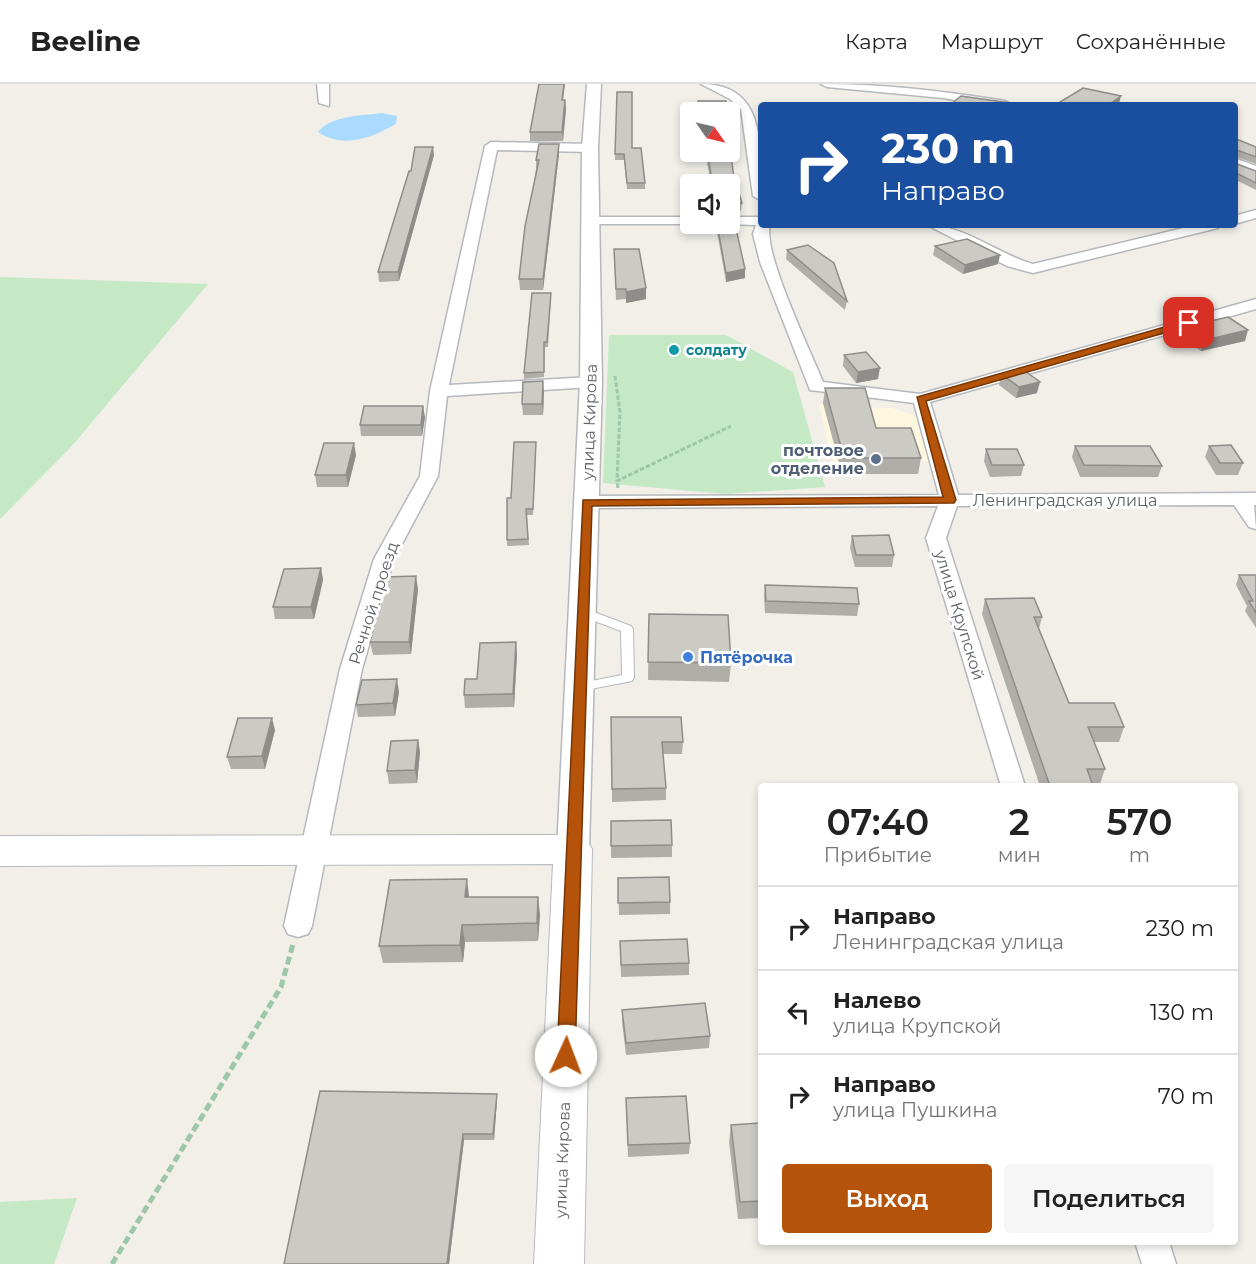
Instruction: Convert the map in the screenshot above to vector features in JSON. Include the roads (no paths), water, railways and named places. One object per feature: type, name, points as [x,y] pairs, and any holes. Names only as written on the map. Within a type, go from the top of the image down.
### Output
[{"type":"main road","points":[[0,851],[573,849]]},
{"type":"main road","name":"улица Кирова","points":[[559,1264],[573,849]]},
{"type":"street","points":[[323,84],[325,103]]},
{"type":"street","name":"улица Кирова","points":[[573,849],[591,382],[589,221],[594,84]]},
{"type":"street","points":[[707,84],[727,92],[742,102],[747,109],[758,183]]},
{"type":"street","points":[[827,84],[943,94],[988,102]]},
{"type":"street","name":"Речной проезд","points":[[297,926],[351,669],[384,559],[429,476],[439,391],[491,146],[590,148]]},
{"type":"street","points":[[1238,164],[1256,171]]},
{"type":"street","points":[[1238,219],[1256,214]]},
{"type":"street","points":[[589,221],[680,221]]},
{"type":"street","points":[[740,221],[758,221]]},
{"type":"street","points":[[762,228],[760,234],[767,262],[816,386],[921,399],[1256,304]]},
{"type":"street","points":[[940,228],[1028,269],[1039,269],[1201,228]]},
{"type":"street","points":[[439,391],[591,382]]},
{"type":"street","points":[[921,399],[950,500]]},
{"type":"street","points":[[1248,499],[1256,524]]},
{"type":"street","name":"Ленинградская улица","points":[[587,502],[1248,499]]},
{"type":"street","name":"улица Крупской","points":[[950,500],[936,538],[1012,783]]},
{"type":"street","points":[[1153,1245],[1159,1264]]},
{"type":"lane","points":[[580,687],[628,678],[627,629],[583,612]]},
{"type":"water","points":[[382,113],[397,116],[396,124],[377,134],[357,140],[338,140],[318,132],[324,126],[339,119]]},
{"type":"place","name":"солдату","points":[[674,350]]},
{"type":"place","name":"почтовое отделение","points":[[876,459]]},
{"type":"place","name":"Пятёрочка","points":[[688,657]]}]
